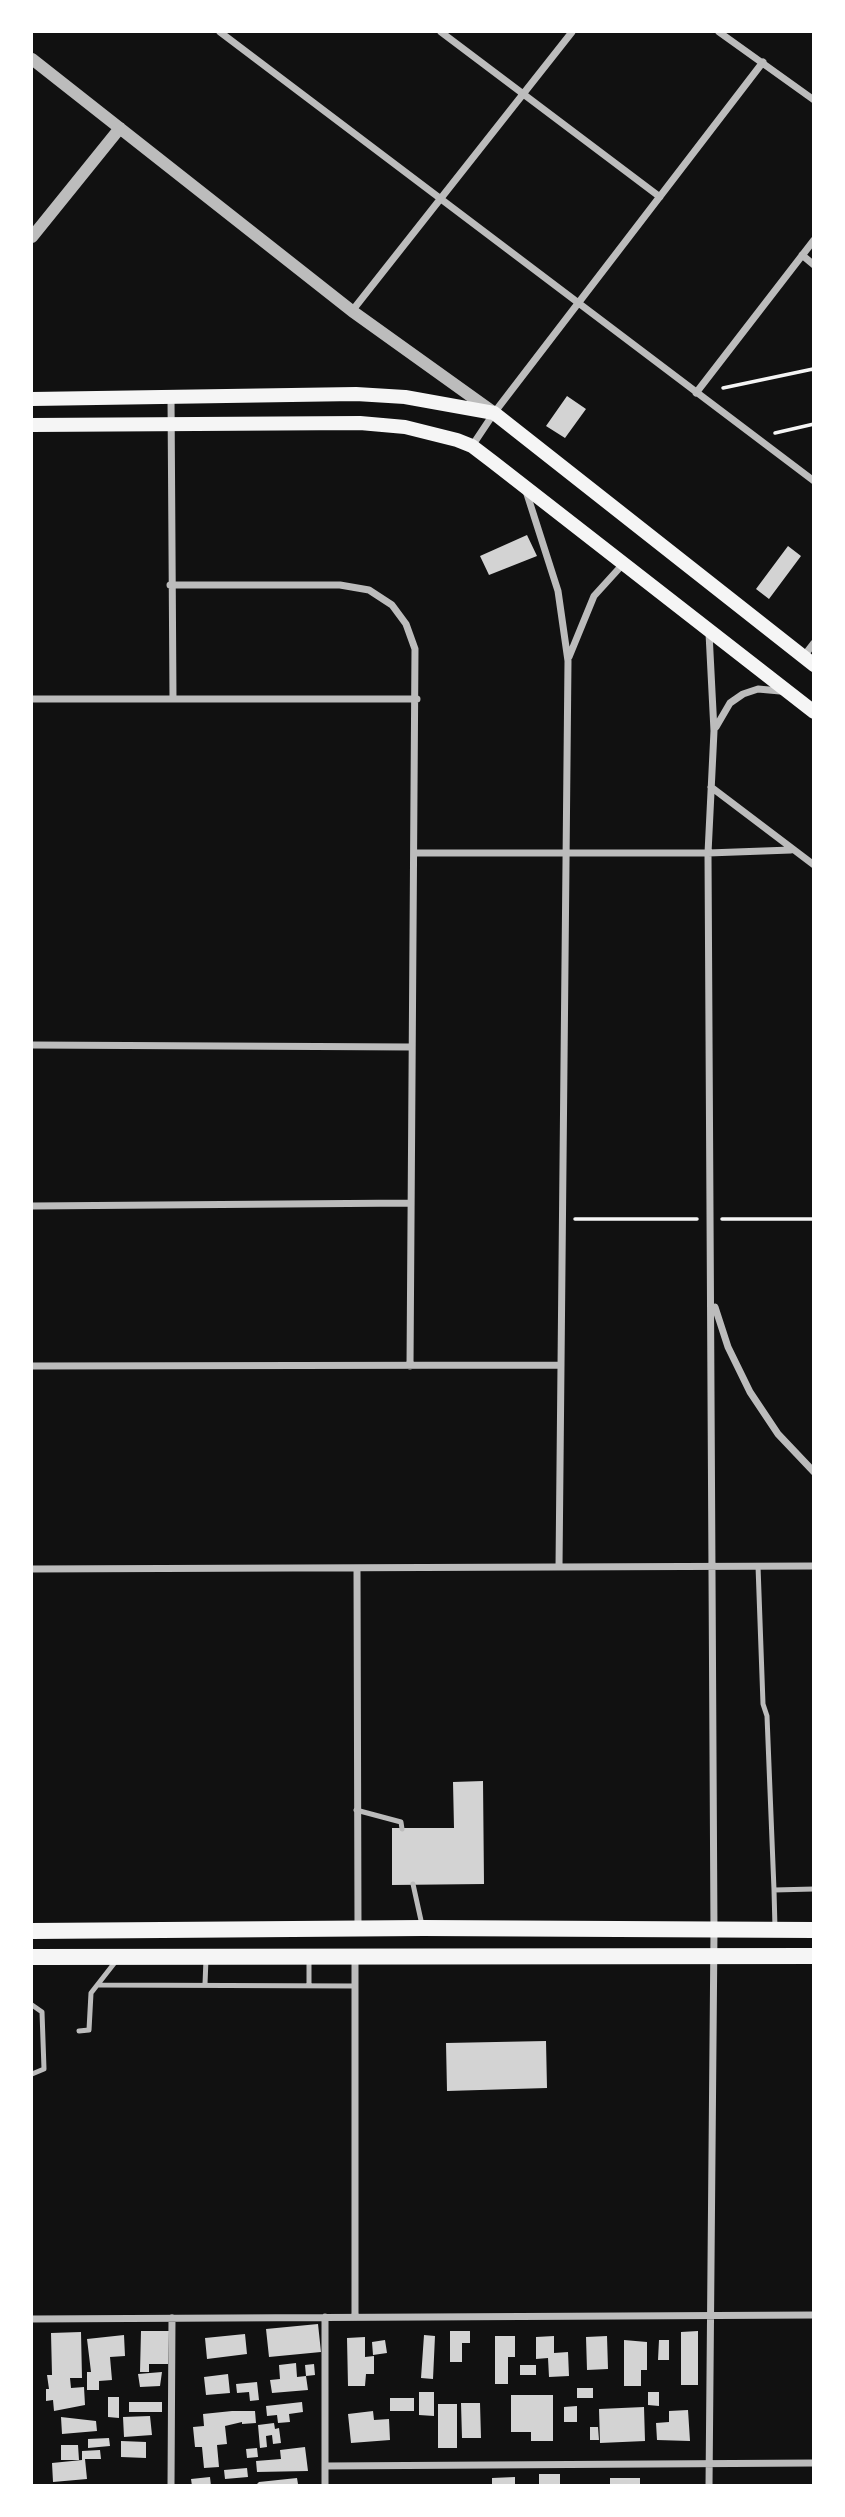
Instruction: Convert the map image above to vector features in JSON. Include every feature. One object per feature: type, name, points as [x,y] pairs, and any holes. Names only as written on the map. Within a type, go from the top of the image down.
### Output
[{"type":"main road","points":[[32,399],[405,397],[494,413],[808,661]]},
{"type":"main road","points":[[32,425],[360,423],[405,427],[472,446],[624,563],[709,633],[814,712]]},
{"type":"main road","points":[[32,1931],[423,1928],[814,1930]]},
{"type":"main road","points":[[32,1957],[814,1956]]},
{"type":"street","points":[[220,32],[814,481]]},
{"type":"street","points":[[441,32],[660,197]]},
{"type":"street","points":[[352,311],[572,32]]},
{"type":"street","points":[[719,32],[813,99]]},
{"type":"street","points":[[32,60],[352,311],[494,413]]},
{"type":"street","points":[[472,446],[494,413],[763,62]]},
{"type":"street","points":[[32,237],[120,128]]},
{"type":"street","points":[[696,393],[814,240]]},
{"type":"street","points":[[802,255],[814,265]]},
{"type":"street","points":[[171,397],[170,585],[173,699]]},
{"type":"street","points":[[524,487],[555,580],[568,661],[559,1566]]},
{"type":"street","points":[[568,661],[594,596],[624,563]]},
{"type":"street","points":[[170,585],[341,585],[369,590],[392,605],[406,624],[415,649],[417,699],[411,1047],[410,1366]]},
{"type":"street","points":[[709,633],[714,731],[708,853],[714,1931],[709,2486]]},
{"type":"street","points":[[808,661],[814,643]]},
{"type":"street","points":[[714,731],[730,703],[743,694],[758,689],[789,694]]},
{"type":"street","points":[[32,699],[417,699]]},
{"type":"street","points":[[711,787],[814,865]]},
{"type":"street","points":[[414,853],[708,853],[791,850]]},
{"type":"street","points":[[32,1045],[411,1047]]},
{"type":"street","points":[[32,1206],[411,1203]]},
{"type":"street","points":[[712,1299],[728,1347],[750,1392],[778,1434],[814,1472]]},
{"type":"street","points":[[32,1366],[561,1365]]},
{"type":"street","points":[[32,1569],[814,1566]]},
{"type":"street","points":[[357,1567],[358,1929]]},
{"type":"street","points":[[355,1957],[355,2317]]},
{"type":"street","points":[[32,2319],[814,2315]]},
{"type":"street","points":[[325,2317],[325,2486]]},
{"type":"street","points":[[172,2318],[172,2486]]},
{"type":"street","points":[[325,2466],[814,2463]]},
{"type":"lane","points":[[758,1566],[775,1930]]},
{"type":"lane","points":[[356,1810],[401,1822],[402,1829]]},
{"type":"lane","points":[[413,1884],[423,1928]]},
{"type":"lane","points":[[774,1890],[814,1889]]},
{"type":"lane","points":[[79,2031],[89,2030],[91,1993],[120,1957]]},
{"type":"lane","points":[[205,1984],[206,1957]]},
{"type":"lane","points":[[309,1957],[309,1985]]},
{"type":"lane","points":[[99,1985],[355,1986]]},
{"type":"lane","points":[[32,2005],[43,2012],[44,2069],[32,2074]]},
{"type":"lane","points":[[43,2031],[53,2031]]},
{"type":"path","points":[[723,388],[813,369],[814,372]]},
{"type":"path","points":[[775,433],[814,424]]},
{"type":"path","points":[[562,1219],[814,1219]]},
{"type":"building","points":[[567,396],[586,409],[565,438],[546,426]]},
{"type":"building","points":[[527,535],[537,556],[489,575],[480,556]]},
{"type":"building","points":[[788,546],[801,556],[769,599],[756,589]]},
{"type":"building","points":[[483,1781],[484,1884],[392,1885],[392,1828],[454,1828],[453,1782]]},
{"type":"building","points":[[546,2041],[547,2088],[447,2091],[446,2043]]},
{"type":"building","points":[[318,2324],[321,2352],[269,2357],[266,2329]]},
{"type":"building","points":[[141,2331],[169,2331],[168,2364],[149,2364],[149,2372],[140,2372]]},
{"type":"building","points":[[450,2331],[470,2331],[470,2343],[462,2343],[462,2362],[450,2362]]},
{"type":"building","points":[[698,2331],[698,2385],[681,2385],[681,2332]]},
{"type":"building","points":[[81,2332],[82,2378],[70,2378],[71,2388],[84,2387],[85,2405],[54,2411],[53,2400],[46,2401],[46,2389],[49,2389],[47,2375],[52,2375],[51,2333]]},
{"type":"building","points":[[245,2334],[247,2354],[207,2359],[205,2338]]},
{"type":"building","points":[[124,2335],[125,2356],[110,2357],[112,2380],[99,2381],[99,2390],[87,2390],[87,2372],[91,2372],[87,2339]]},
{"type":"building","points":[[424,2335],[435,2336],[433,2379],[421,2378]]},
{"type":"building","points":[[495,2336],[515,2336],[515,2357],[508,2357],[508,2384],[495,2384]]},
{"type":"building","points":[[554,2336],[554,2353],[568,2352],[569,2376],[549,2377],[548,2358],[536,2359],[536,2337]]},
{"type":"building","points":[[607,2336],[608,2369],[587,2370],[586,2337]]},
{"type":"building","points":[[365,2337],[365,2357],[374,2356],[374,2374],[366,2374],[365,2386],[348,2386],[347,2338]]},
{"type":"building","points":[[385,2340],[387,2353],[373,2355],[372,2342]]},
{"type":"building","points":[[624,2340],[647,2342],[647,2370],[641,2370],[641,2386],[624,2386]]},
{"type":"building","points":[[659,2340],[669,2340],[669,2360],[658,2360]]},
{"type":"building","points":[[296,2363],[297,2377],[306,2376],[308,2390],[272,2393],[270,2380],[280,2379],[279,2365]]},
{"type":"building","points":[[314,2364],[315,2375],[306,2376],[305,2365]]},
{"type":"building","points":[[520,2365],[536,2365],[536,2375],[520,2375]]},
{"type":"building","points":[[162,2372],[160,2386],[140,2387],[138,2374]]},
{"type":"building","points":[[228,2374],[230,2393],[206,2395],[204,2377]]},
{"type":"building","points":[[257,2382],[259,2400],[250,2401],[249,2392],[237,2393],[236,2384]]},
{"type":"building","points":[[577,2388],[593,2388],[593,2398],[577,2398]]},
{"type":"building","points":[[419,2392],[434,2392],[434,2416],[419,2415]]},
{"type":"building","points":[[648,2392],[659,2392],[659,2406],[648,2405]]},
{"type":"building","points":[[511,2395],[553,2395],[553,2441],[531,2441],[531,2432],[511,2432]]},
{"type":"building","points":[[108,2397],[119,2397],[119,2418],[108,2417]]},
{"type":"building","points":[[390,2398],[414,2398],[414,2411],[390,2411]]},
{"type":"building","points":[[129,2402],[162,2402],[162,2412],[129,2412]]},
{"type":"building","points":[[302,2402],[303,2412],[289,2414],[290,2422],[278,2423],[277,2415],[267,2416],[266,2406]]},
{"type":"building","points":[[461,2403],[480,2403],[481,2438],[462,2438]]},
{"type":"building","points":[[438,2404],[457,2404],[457,2448],[438,2448]]},
{"type":"building","points":[[577,2406],[577,2422],[564,2422],[564,2407]]},
{"type":"building","points":[[644,2407],[645,2441],[600,2443],[599,2409]]},
{"type":"building","points":[[688,2410],[690,2441],[657,2440],[656,2423],[669,2422],[669,2411]]},
{"type":"building","points":[[255,2411],[256,2423],[242,2422],[225,2426],[227,2444],[217,2445],[219,2467],[204,2468],[202,2447],[195,2447],[193,2427],[204,2426],[203,2414]]},
{"type":"building","points":[[373,2411],[374,2420],[389,2419],[390,2440],[351,2443],[348,2414]]},
{"type":"building","points":[[150,2416],[152,2435],[124,2437],[123,2417]]},
{"type":"building","points":[[61,2417],[96,2421],[97,2431],[62,2434]]},
{"type":"building","points":[[274,2423],[275,2429],[279,2428],[281,2443],[273,2444],[272,2435],[266,2436],[267,2447],[260,2448],[258,2425]]},
{"type":"building","points":[[590,2427],[598,2427],[599,2440],[590,2440]]},
{"type":"building","points":[[109,2438],[110,2446],[88,2448],[88,2439]]},
{"type":"building","points":[[121,2441],[146,2442],[146,2458],[121,2457]]},
{"type":"building","points":[[61,2445],[78,2445],[79,2460],[61,2460]]},
{"type":"building","points":[[305,2447],[308,2471],[257,2472],[256,2461],[281,2459],[280,2450]]},
{"type":"building","points":[[257,2448],[258,2457],[247,2458],[246,2449]]},
{"type":"building","points":[[100,2450],[101,2459],[85,2459],[87,2479],[53,2482],[52,2463],[82,2460],[82,2451]]},
{"type":"building","points":[[247,2468],[248,2477],[225,2479],[224,2470]]},
{"type":"building","points":[[539,2474],[560,2474],[560,2486],[539,2486]]},
{"type":"building","points":[[210,2477],[211,2486],[192,2486],[191,2479]]},
{"type":"building","points":[[515,2477],[515,2486],[492,2486],[492,2478]]},
{"type":"building","points":[[297,2478],[298,2484],[255,2486],[259,2482]]},
{"type":"building","points":[[610,2478],[640,2478],[640,2486],[610,2486]]}]
